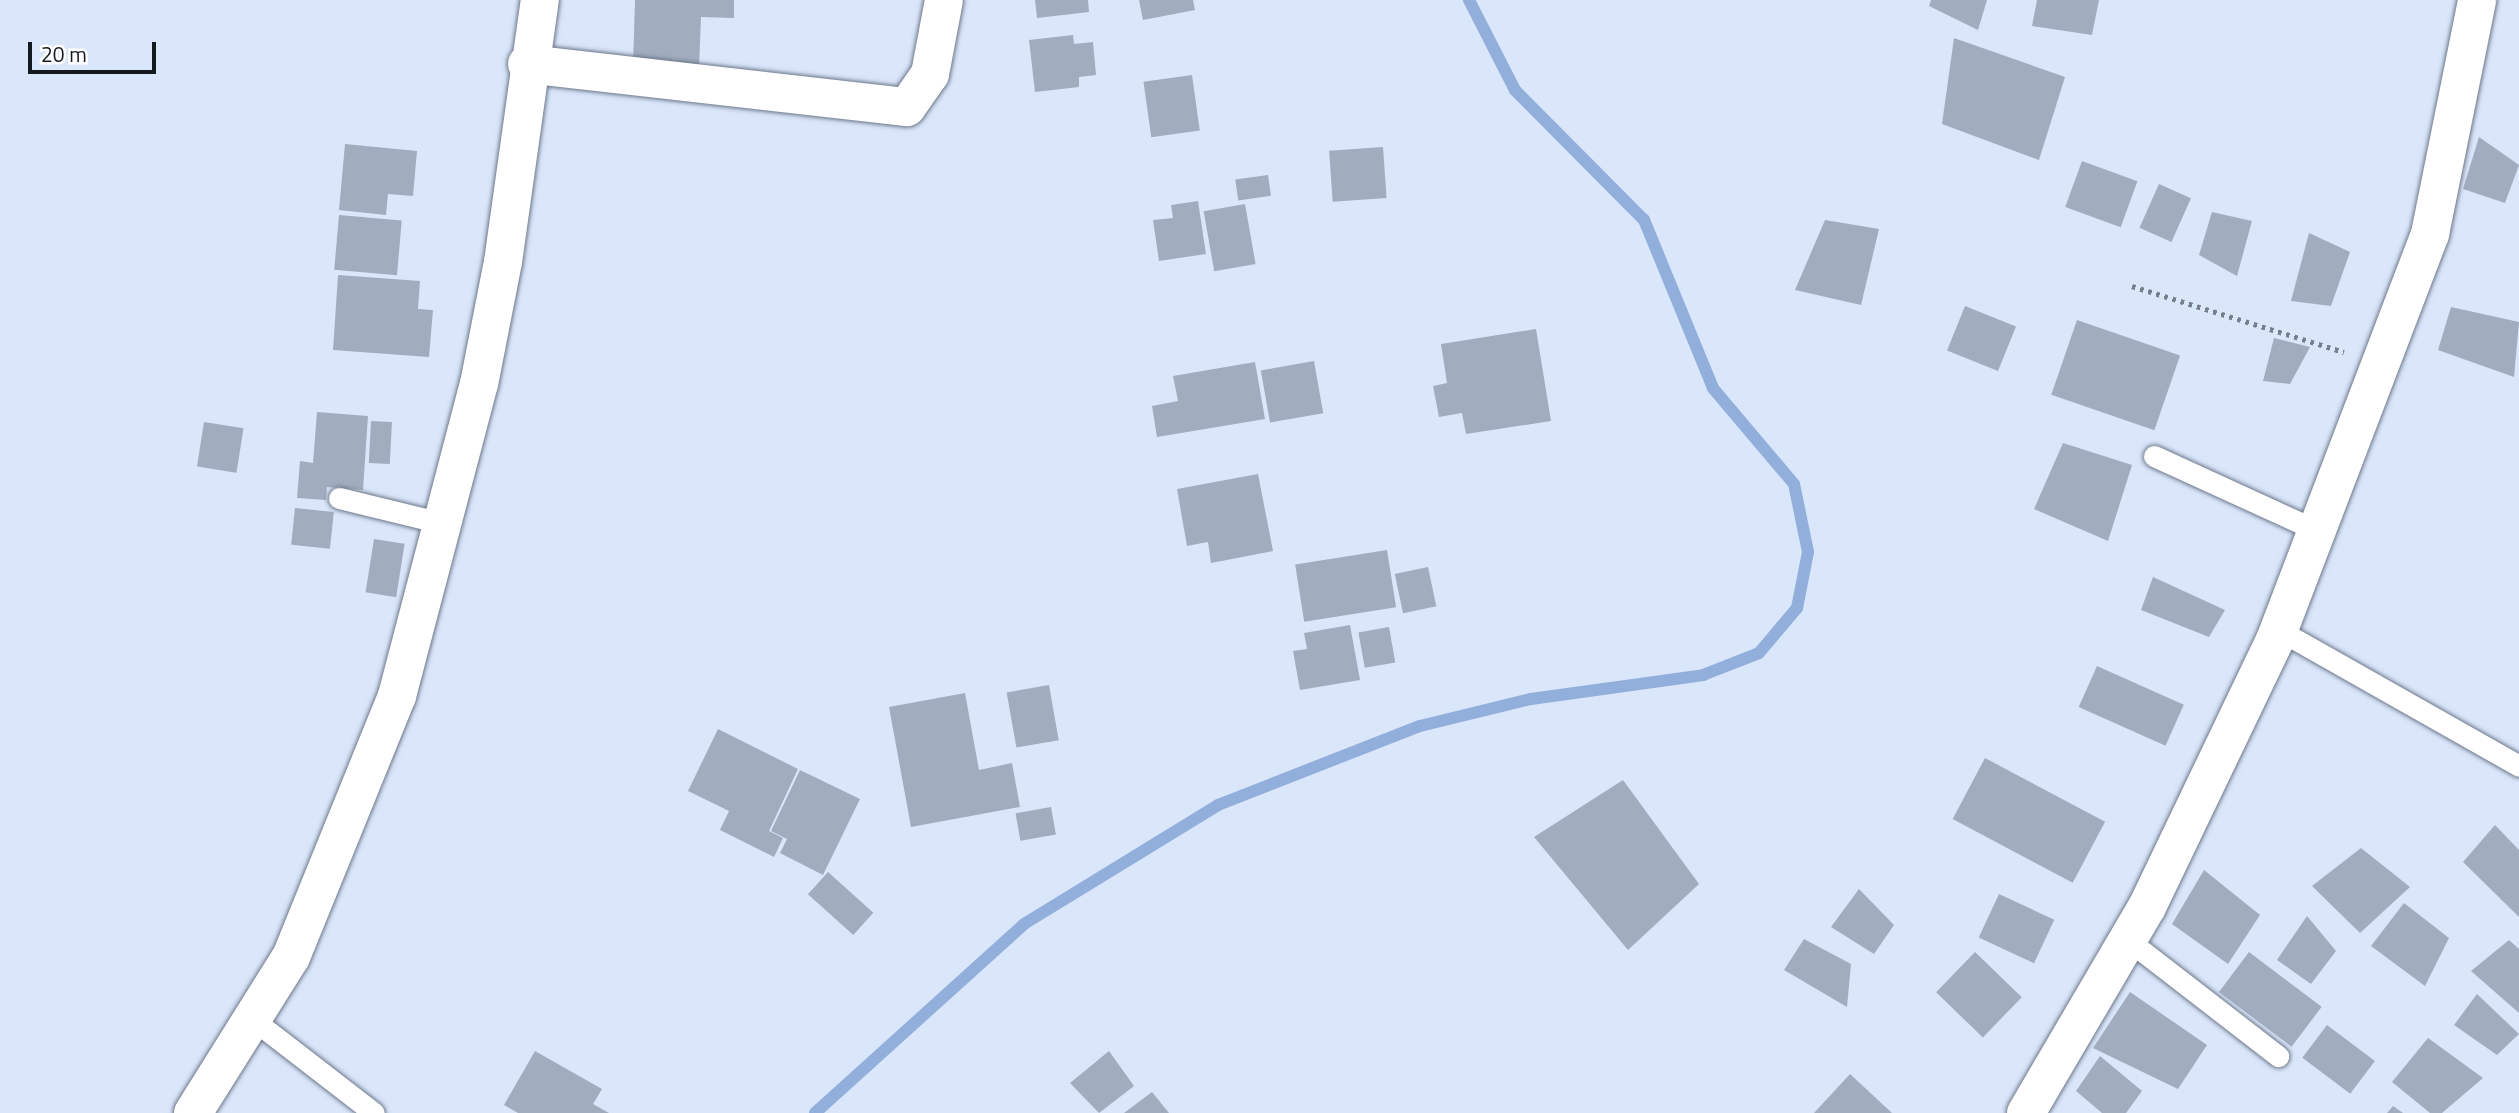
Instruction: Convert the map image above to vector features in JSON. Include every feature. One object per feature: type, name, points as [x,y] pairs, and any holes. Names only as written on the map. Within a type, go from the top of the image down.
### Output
[{"type":"street","points":[[193,1113],[255,1021],[291,957],[367,782],[446,524],[503,262],[527,64],[540,0]]},
{"type":"street","points":[[527,64],[907,107],[930,74],[944,0]]},
{"type":"street","points":[[2026,1113],[2128,940],[2279,630],[2430,234],[2477,0]]},
{"type":"lane","points":[[2154,456],[2318,531]]},
{"type":"lane","points":[[339,498],[446,524]]},
{"type":"lane","points":[[2279,630],[2519,766]]},
{"type":"lane","points":[[2128,940],[2278,1056]]},
{"type":"lane","points":[[255,1021],[374,1113]]},
{"type":"path","points":[[2132,286],[2381,363]]},
{"type":"building","points":[[635,0],[734,0],[734,18],[701,17],[699,68],[633,65]]},
{"type":"building","points":[[1035,0],[1088,0],[1089,12],[1037,18]]},
{"type":"building","points":[[1139,0],[1193,0],[1195,10],[1143,20]]},
{"type":"building","points":[[1931,0],[1987,0],[1978,30],[1929,6]]},
{"type":"building","points":[[2037,0],[2099,0],[2092,35],[2032,26]]},
{"type":"building","points":[[1073,35],[1074,44],[1093,42],[1096,75],[1079,77],[1079,87],[1035,92],[1029,40]]},
{"type":"building","points":[[1954,38],[2065,77],[2039,160],[1942,124]]},
{"type":"building","points":[[1192,75],[1200,130],[1151,137],[1143,82]]},
{"type":"building","points":[[2479,137],[2519,165],[2505,203],[2463,189]]},
{"type":"building","points":[[345,144],[417,151],[413,196],[388,194],[386,215],[339,210]]},
{"type":"building","points":[[1383,147],[1387,198],[1333,202],[1329,151]]},
{"type":"building","points":[[2082,161],[2137,181],[2121,227],[2065,207]]},
{"type":"building","points":[[1268,175],[1271,196],[1238,200],[1235,180]]},
{"type":"building","points":[[2159,184],[2191,198],[2171,242],[2139,228]]},
{"type":"building","points":[[1198,201],[1206,254],[1159,261],[1153,220],[1173,218],[1171,205]]},
{"type":"building","points":[[1245,204],[1256,264],[1214,271],[1204,211]]},
{"type":"building","points":[[2212,212],[2252,221],[2237,276],[2199,255]]},
{"type":"building","points":[[339,215],[402,220],[397,275],[334,270]]},
{"type":"building","points":[[1825,220],[1879,229],[1861,305],[1795,290]]},
{"type":"building","points":[[2309,233],[2350,252],[2331,306],[2291,301]]},
{"type":"building","points":[[338,275],[420,281],[418,309],[433,310],[429,357],[333,350]]},
{"type":"building","points":[[1965,306],[2016,327],[1998,371],[1947,351]]},
{"type":"building","points":[[2451,307],[2519,322],[2514,377],[2438,350]]},
{"type":"building","points":[[2077,320],[2180,355],[2154,430],[2051,395]]},
{"type":"building","points":[[1536,329],[1551,421],[1466,434],[1462,413],[1439,417],[1433,386],[1447,383],[1441,344]]},
{"type":"building","points":[[2274,338],[2310,347],[2290,384],[2263,381]]},
{"type":"building","points":[[1314,361],[1323,413],[1270,423],[1261,370]]},
{"type":"building","points":[[1255,362],[1265,419],[1157,437],[1152,406],[1178,401],[1173,376]]},
{"type":"building","points":[[317,412],[368,416],[363,490],[327,487],[326,500],[297,498],[300,461],[313,463]]},
{"type":"building","points":[[371,421],[392,422],[390,464],[369,463]]},
{"type":"building","points":[[204,422],[244,428],[236,473],[197,466]]},
{"type":"building","points":[[2063,443],[2132,465],[2108,541],[2034,509]]},
{"type":"building","points":[[1258,474],[1273,551],[1211,563],[1208,542],[1187,546],[1177,489]]},
{"type":"building","points":[[295,508],[334,512],[330,549],[291,545]]},
{"type":"building","points":[[374,539],[405,544],[396,597],[366,592]]},
{"type":"building","points":[[1387,550],[1396,607],[1304,622],[1295,565]]},
{"type":"building","points":[[1428,567],[1436,606],[1403,613],[1395,574]]},
{"type":"building","points":[[2153,577],[2225,610],[2209,637],[2141,610]]},
{"type":"building","points":[[1350,625],[1360,680],[1300,690],[1293,651],[1307,649],[1304,633]]},
{"type":"building","points":[[1389,627],[1395,662],[1365,668],[1358,632]]},
{"type":"building","points":[[2097,666],[2184,705],[2165,746],[2079,707]]},
{"type":"building","points":[[1049,685],[1059,740],[1016,748],[1007,692]]},
{"type":"building","points":[[965,693],[979,770],[1012,763],[1020,807],[911,827],[889,707]]},
{"type":"building","points":[[718,729],[798,769],[769,831],[783,838],[774,857],[720,830],[729,811],[688,791]]},
{"type":"building","points":[[1985,758],[2105,822],[2073,883],[1953,819]]},
{"type":"building","points":[[800,770],[860,799],[823,875],[780,853],[787,839],[771,831]]},
{"type":"building","points":[[1623,780],[1699,884],[1628,950],[1534,837]]},
{"type":"building","points":[[1051,807],[1056,835],[1020,841],[1016,813]]},
{"type":"building","points":[[2495,825],[2519,850],[2519,917],[2463,862]]},
{"type":"building","points":[[2361,848],[2410,887],[2360,933],[2312,886]]},
{"type":"building","points":[[2204,870],[2260,915],[2228,964],[2172,924]]},
{"type":"building","points":[[828,872],[873,913],[853,935],[808,894]]},
{"type":"building","points":[[1859,889],[1894,925],[1874,954],[1831,927]]},
{"type":"building","points":[[1999,894],[2054,920],[2034,963],[1979,938]]},
{"type":"building","points":[[2404,903],[2449,938],[2425,986],[2371,946]]},
{"type":"building","points":[[2307,916],[2336,951],[2311,984],[2277,960]]},
{"type":"building","points":[[1804,939],[1851,964],[1847,1007],[1784,970]]},
{"type":"building","points":[[2509,940],[2519,949],[2519,1013],[2471,971]]},
{"type":"building","points":[[1975,952],[2022,997],[1983,1037],[1936,992]]},
{"type":"building","points":[[2249,952],[2322,1007],[2292,1047],[2219,992]]},
{"type":"building","points":[[2130,992],[2207,1045],[2178,1089],[2093,1048]]},
{"type":"building","points":[[2477,994],[2519,1034],[2497,1055],[2454,1025]]},
{"type":"building","points":[[2327,1025],[2375,1061],[2350,1094],[2302,1058]]},
{"type":"building","points":[[2428,1038],[2483,1078],[2442,1113],[2430,1113],[2392,1082]]},
{"type":"building","points":[[535,1051],[602,1089],[593,1104],[609,1113],[518,1113],[504,1105]]},
{"type":"building","points":[[1109,1051],[1134,1086],[1099,1113],[1070,1083]]},
{"type":"building","points":[[2100,1056],[2142,1091],[2126,1113],[2102,1113],[2076,1091]]},
{"type":"building","points":[[1850,1074],[1892,1113],[1814,1113]]},
{"type":"building","points":[[1152,1092],[1169,1113],[1124,1113]]},
{"type":"building","points":[[2393,1106],[2403,1113],[2387,1113]]},
{"type":"waterway","points":[[815,1113],[1024,924],[1218,805],[1420,726],[1531,699],[1703,675],[1759,653],[1797,608],[1808,552],[1794,484],[1713,388],[1644,220],[1515,90],[1469,0]]}]
